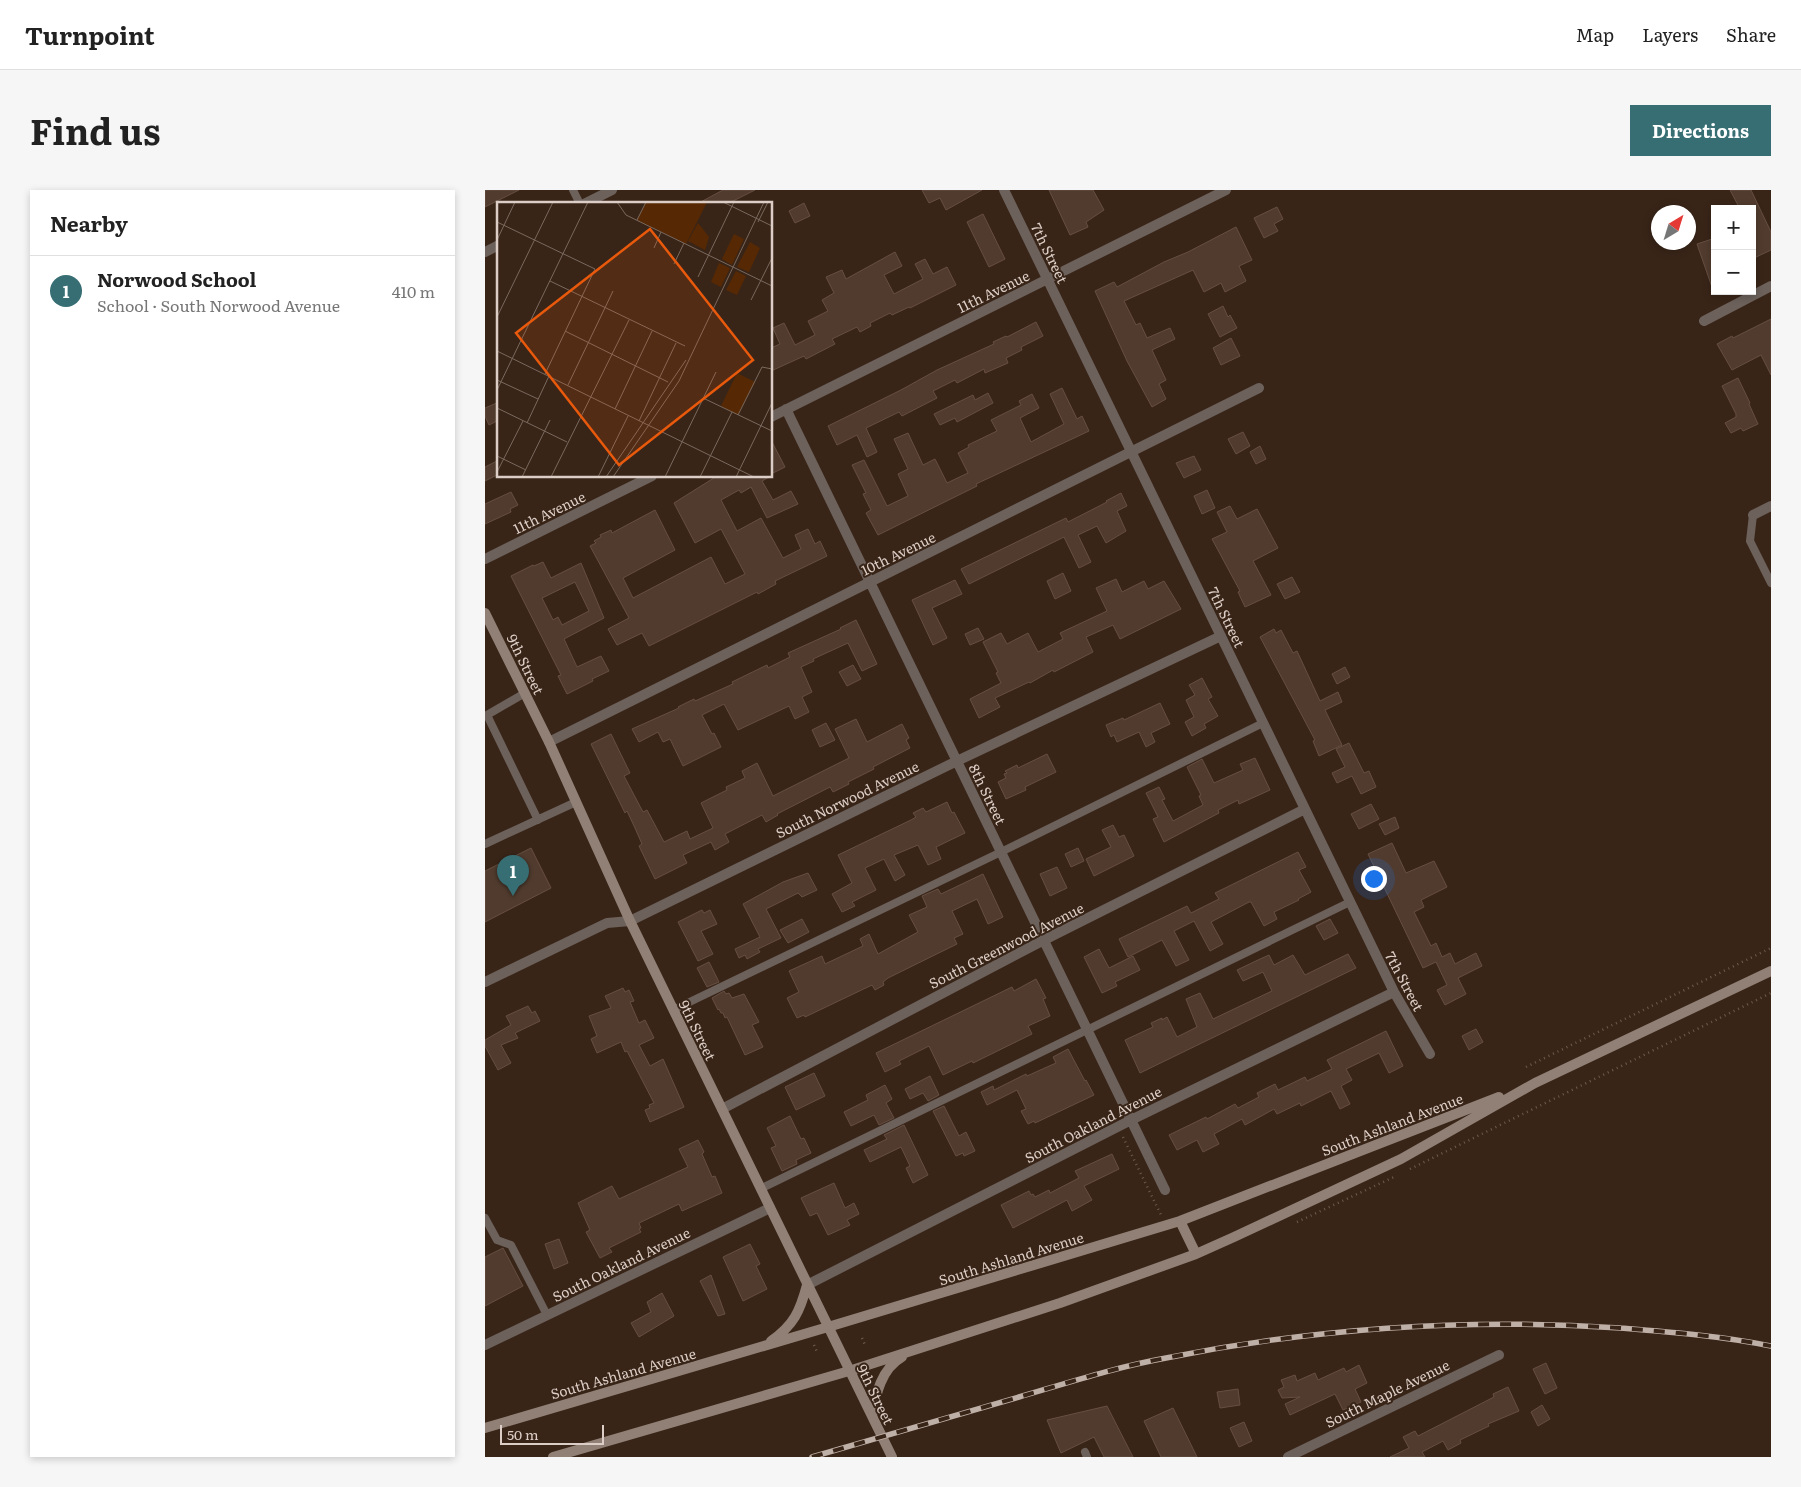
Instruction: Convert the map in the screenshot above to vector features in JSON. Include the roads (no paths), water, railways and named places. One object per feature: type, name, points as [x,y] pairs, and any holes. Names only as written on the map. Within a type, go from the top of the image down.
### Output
[{"type":"main road","name":"9th Street","points":[[485,613],[549,742],[630,921],[892,1457]]},
{"type":"main road","name":"South Ashland Avenue","points":[[553,1457],[914,1350],[1060,1303],[1196,1254],[1401,1159],[1535,1084],[1771,971]]},
{"type":"main road","name":"South Ashland Avenue","points":[[485,1428],[1180,1221],[1535,1084]]},
{"type":"main road","points":[[1180,1221],[1196,1254]]},
{"type":"main road","points":[[765,1346],[783,1333],[794,1320],[801,1307],[807,1285]]},
{"type":"main road","points":[[872,1416],[877,1390],[885,1373],[897,1360],[914,1350]]},
{"type":"street","points":[[588,202],[612,190]]},
{"type":"street","name":"7th Street","points":[[1004,190],[1394,992],[1430,1054]]},
{"type":"street","name":"11th Avenue","points":[[773,416],[1227,190]]},
{"type":"street","points":[[485,252],[497,246]]},
{"type":"street","points":[[1704,321],[1771,286]]},
{"type":"street","name":"10th Avenue","points":[[549,742],[1259,388]]},
{"type":"street","name":"8th Street","points":[[786,409],[1165,1190]]},
{"type":"street","name":"11th Avenue","points":[[485,559],[648,478]]},
{"type":"street","points":[[1753,515],[1771,506]]},
{"type":"street","name":"South Norwood Avenue","points":[[485,982],[607,923],[630,921],[957,761],[1221,636]]},
{"type":"street","name":"South Greenwood Avenue","points":[[721,1109],[1043,940],[1305,809]]},
{"type":"street","name":"South Oakland Avenue","points":[[807,1285],[1131,1120],[1394,992]]},
{"type":"street","name":"South Oakland Avenue","points":[[485,1345],[770,1208]]},
{"type":"street","name":"South Maple Avenue","points":[[1288,1457],[1302,1454],[1499,1354]]},
{"type":"lane","points":[[573,190],[579,202]]},
{"type":"lane","points":[[1753,515],[1749,541],[1771,583]]},
{"type":"lane","points":[[525,694],[487,715],[538,820]]},
{"type":"lane","points":[[673,1010],[1001,852],[1263,722]]},
{"type":"lane","points":[[485,844],[576,802]]},
{"type":"lane","points":[[760,1188],[1350,902]]},
{"type":"lane","points":[[485,1218],[497,1240],[511,1244],[547,1315]]},
{"type":"railway","points":[[812,1457],[1129,1366],[1278,1339],[1392,1328],[1506,1324],[1620,1328],[1677,1333],[1771,1346]]},
{"type":"place","name":"Norwood School","points":[[513,896]]}]
